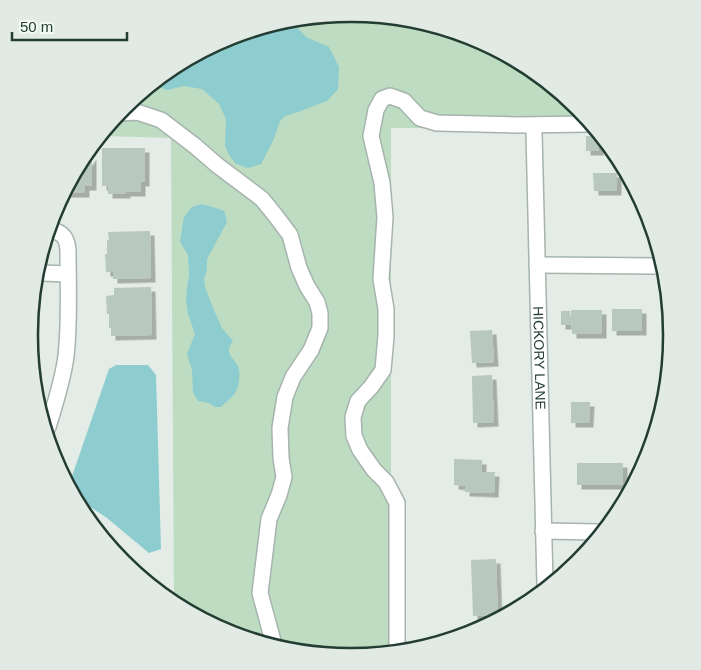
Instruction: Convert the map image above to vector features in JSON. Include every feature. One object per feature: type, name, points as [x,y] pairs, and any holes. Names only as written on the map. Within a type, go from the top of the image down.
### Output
[{"type":"street","points":[[398,644],[397,503],[386,482],[374,470],[360,450],[354,436],[353,417],[358,401],[371,388],[383,370],[386,336],[386,309],[381,279],[385,217],[382,183],[371,136],[376,110],[382,99],[390,96],[404,101],[420,118],[437,123],[580,124]]},
{"type":"street","points":[[132,112],[161,120],[262,199],[290,236],[299,268],[320,313],[320,328],[311,350],[293,377],[285,397],[280,428],[284,477],[269,519],[260,593],[272,637]]},
{"type":"street","name":"HICKORY LANE","points":[[534,132],[544,581]]},
{"type":"street","points":[[50,420],[66,357],[68,326],[67,242],[63,236],[56,232]]},
{"type":"street","points":[[537,265],[655,266]]},
{"type":"street","points":[[44,273],[68,274]]},
{"type":"street","points":[[543,532],[592,532]]},
{"type":"green space","points":[[350,22],[391,25],[431,33],[470,46],[507,64],[541,87],[557,100],[584,128],[391,128],[391,645],[350,648],[330,647],[270,637],[231,624],[194,606],[174,593],[171,138],[110,136],[144,100],[160,87],[194,64],[212,55],[231,46],[270,33],[310,25]]},
{"type":"water","points":[[297,28],[306,37],[329,47],[339,67],[338,89],[327,101],[285,116],[280,121],[274,139],[261,164],[248,168],[236,164],[229,155],[225,145],[226,119],[219,104],[202,89],[184,86],[167,90],[160,87],[194,64],[212,55],[250,39]]},
{"type":"water","points":[[202,204],[224,211],[227,222],[207,259],[207,270],[204,279],[205,287],[222,328],[233,341],[229,350],[239,371],[237,389],[221,407],[215,407],[209,403],[198,401],[193,392],[192,370],[187,354],[195,334],[188,314],[186,300],[189,275],[188,255],[180,242],[184,217],[192,207]]},
{"type":"water","points":[[116,365],[148,365],[156,375],[161,549],[149,553],[107,518],[89,506],[72,476],[109,369]]},
{"type":"building","points":[[586,136],[591,136],[599,146],[599,151],[586,151]]},
{"type":"building","points":[[102,148],[145,148],[145,182],[141,182],[141,192],[108,194],[108,186],[102,186]]},
{"type":"building","points":[[92,160],[92,186],[85,186],[85,193],[72,193]]},
{"type":"building","points":[[593,173],[617,173],[617,191],[594,191]]},
{"type":"building","points":[[150,231],[151,278],[113,279],[113,272],[106,272],[105,254],[107,254],[107,240],[109,240],[108,232]]},
{"type":"building","points":[[151,287],[152,335],[111,336],[106,296],[114,295],[114,288]]},
{"type":"building","points":[[612,309],[642,309],[642,331],[612,331]]},
{"type":"building","points":[[571,310],[602,310],[602,334],[572,334]]},
{"type":"building","points":[[561,311],[570,311],[571,325],[561,325]]},
{"type":"building","points":[[492,330],[494,362],[472,363],[470,331]]},
{"type":"building","points":[[492,375],[494,422],[473,423],[472,376]]},
{"type":"building","points":[[571,402],[590,402],[589,423],[571,423]]},
{"type":"building","points":[[454,459],[482,460],[482,472],[495,472],[494,493],[465,492],[465,486],[454,485]]},
{"type":"building","points":[[577,463],[623,463],[623,485],[577,485]]},
{"type":"building","points":[[496,559],[498,611],[488,615],[473,616],[471,560]]}]
